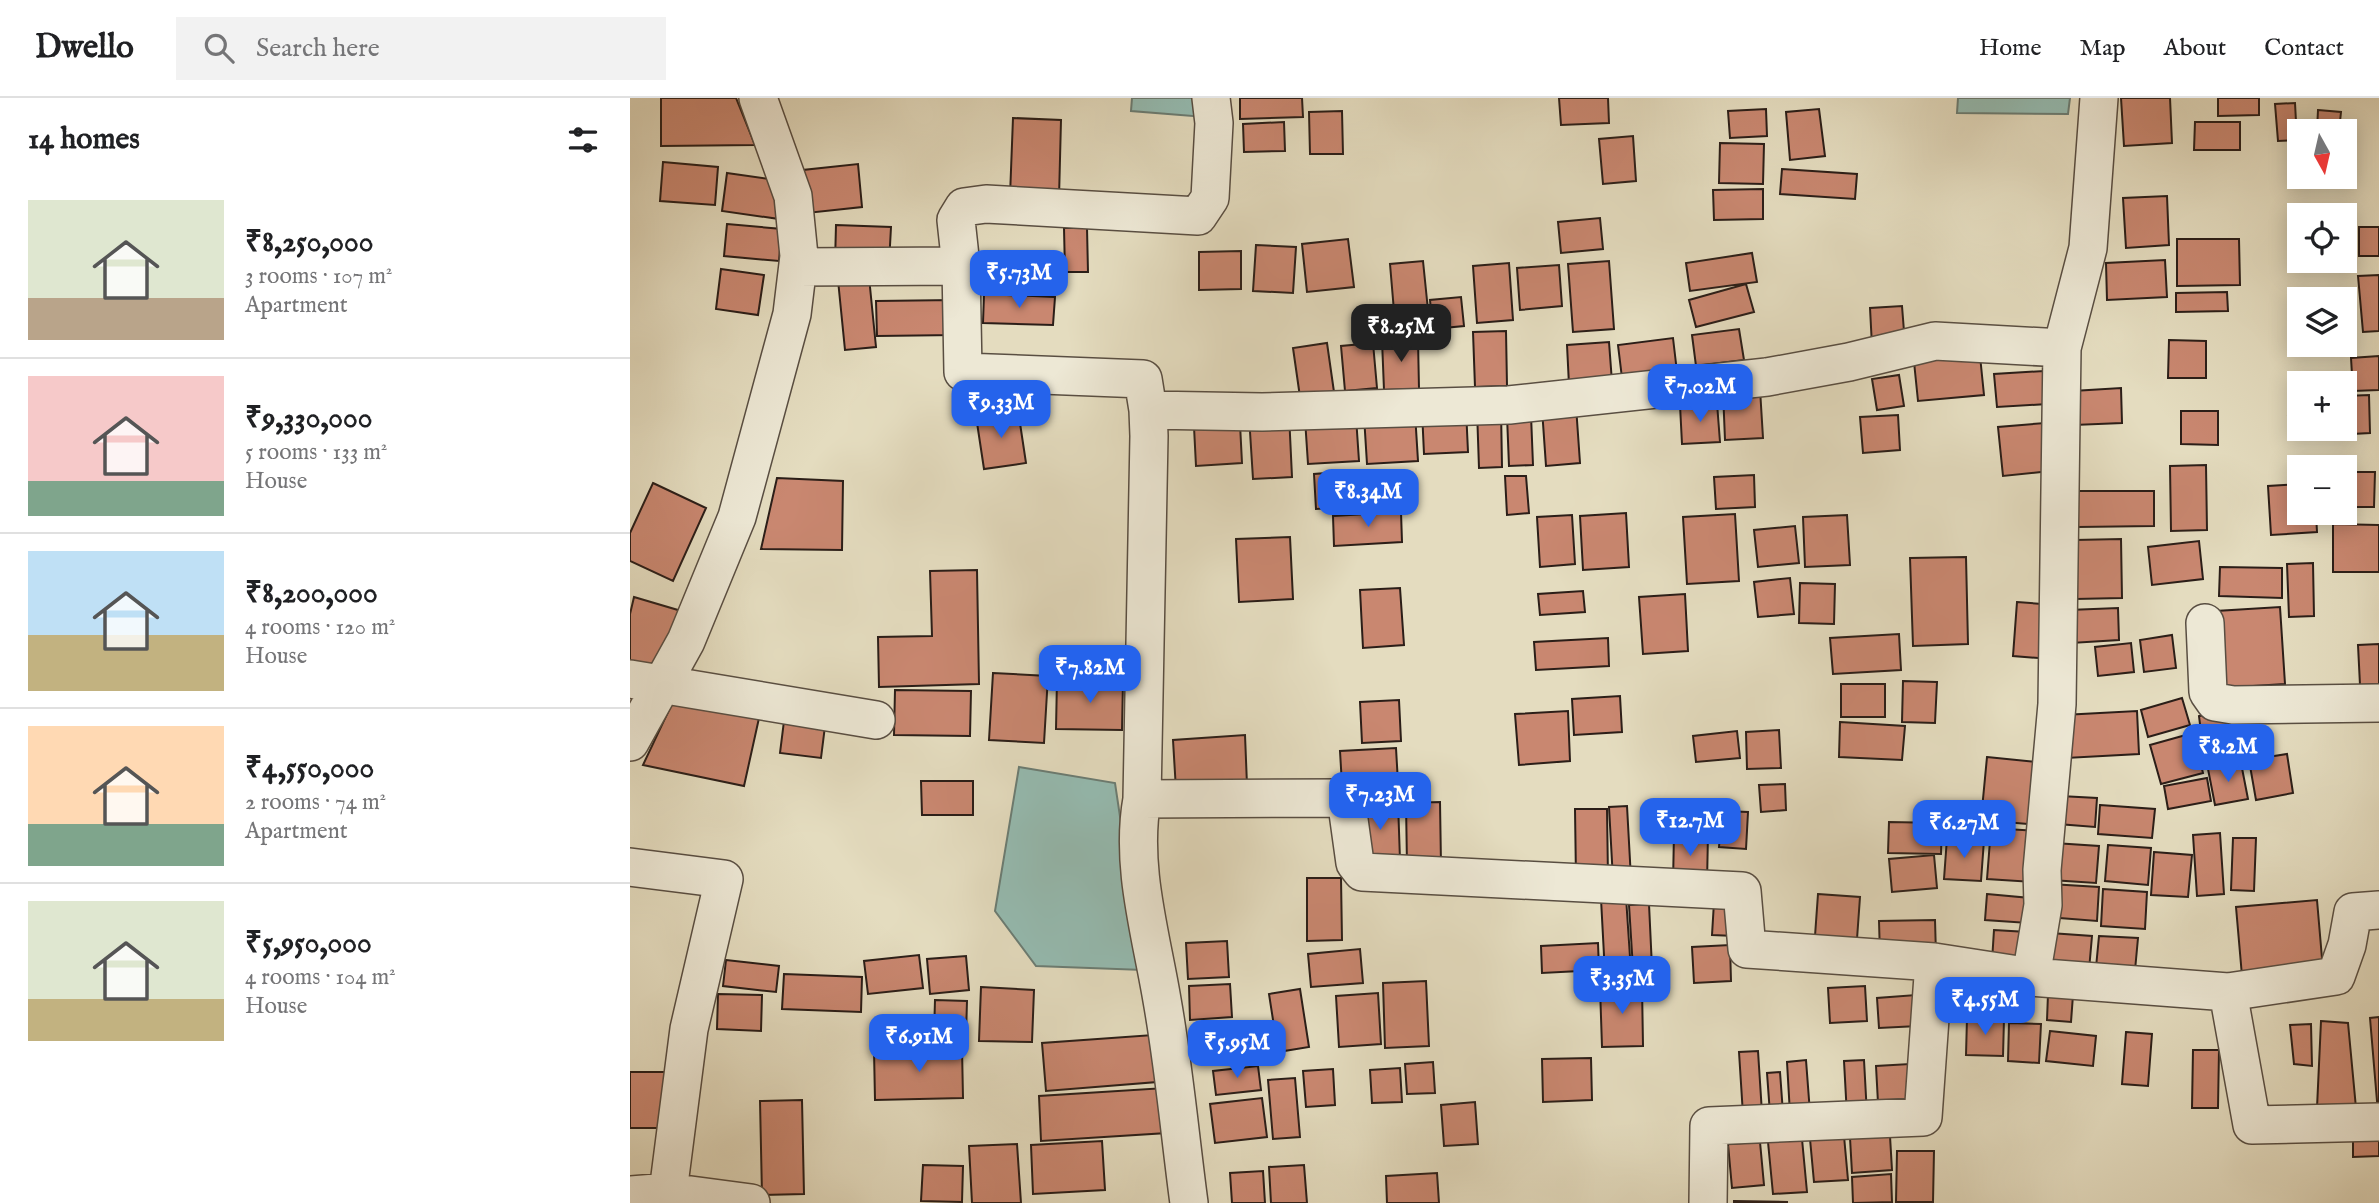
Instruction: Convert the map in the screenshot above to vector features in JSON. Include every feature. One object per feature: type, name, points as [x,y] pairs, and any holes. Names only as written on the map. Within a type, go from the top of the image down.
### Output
[{"type":"street","points":[[630,742],[646,682],[686,641],[737,517],[792,314],[799,256],[793,196],[758,98]]},
{"type":"street","points":[[1189,1203],[1163,1001],[1143,906],[1138,823],[1142,799],[1148,410],[1143,379],[963,372],[961,266],[956,220],[964,207],[986,204],[1198,216],[1210,198],[1214,123],[1211,98]]},
{"type":"street","points":[[2031,977],[2043,905],[2042,870],[2057,704],[2062,348],[2088,248],[2099,98]]},
{"type":"street","points":[[798,267],[961,266]]},
{"type":"street","points":[[1148,410],[1262,412],[1509,405],[1767,377],[1849,362],[1935,341],[2062,348]]},
{"type":"street","points":[[2205,623],[2208,692],[2215,702],[2233,705],[2379,703]]},
{"type":"street","points":[[646,682],[876,720]]},
{"type":"street","points":[[1142,799],[1346,798],[1355,863],[1362,872],[1742,891],[1747,949],[1934,962],[2031,977],[2228,992],[2336,976],[2347,945],[2353,912],[2379,910]]},
{"type":"street","points":[[630,867],[724,879],[688,1029],[668,1192]]},
{"type":"street","points":[[1708,1203],[1709,1126],[1923,1117],[1934,962]]},
{"type":"street","points":[[2228,992],[2252,1125],[2379,1122]]},
{"type":"street","points":[[630,1195],[668,1192],[751,1203]]},
{"type":"water","points":[[1132,98],[1206,98],[1205,117],[1131,111]]},
{"type":"water","points":[[1958,98],[2070,98],[2068,114],[1957,113]]},
{"type":"water","points":[[1019,767],[1115,783],[1143,970],[1036,966],[995,911]]},
{"type":"building","points":[[661,98],[736,98],[755,145],[661,146]]},
{"type":"building","points":[[1240,98],[1302,98],[1303,117],[1240,119]]},
{"type":"building","points":[[1559,98],[1608,98],[1609,123],[1561,125]]},
{"type":"building","points":[[2121,98],[2170,98],[2172,143],[2124,146]]},
{"type":"building","points":[[2218,98],[2259,98],[2259,115],[2218,116]]},
{"type":"building","points":[[2295,103],[2296,119],[2287,119],[2287,141],[2278,141],[2275,104]]},
{"type":"building","points":[[1766,109],[1767,136],[1730,138],[1728,111]]},
{"type":"building","points":[[1819,109],[1825,156],[1790,160],[1786,112]]},
{"type":"building","points":[[2318,110],[2341,112],[2340,119],[2318,119]]},
{"type":"building","points":[[1342,111],[1343,154],[1310,154],[1309,112]]},
{"type":"building","points":[[1013,118],[1061,120],[1059,198],[1010,196]]},
{"type":"building","points":[[1284,122],[1285,151],[1244,152],[1243,124]]},
{"type":"building","points":[[2195,122],[2240,122],[2240,150],[2194,150]]},
{"type":"building","points":[[1633,136],[1636,181],[1603,184],[1599,139]]},
{"type":"building","points":[[1720,143],[1764,144],[1763,184],[1719,183]]},
{"type":"building","points":[[663,162],[718,167],[715,205],[660,201]]},
{"type":"building","points":[[858,164],[862,207],[807,213],[803,170]]},
{"type":"building","points":[[1782,169],[1857,174],[1855,199],[1780,194]]},
{"type":"building","points":[[727,173],[784,181],[779,219],[722,211]]},
{"type":"building","points":[[1763,189],[1763,219],[1714,220],[1713,190]]},
{"type":"building","points":[[2167,196],[2169,245],[2126,248],[2123,198]]},
{"type":"building","points":[[1600,218],[1603,249],[1561,253],[1558,222]]},
{"type":"building","points":[[727,224],[782,229],[779,261],[724,256]]},
{"type":"building","points":[[836,225],[891,227],[889,264],[835,263]]},
{"type":"building","points":[[2359,227],[2379,227],[2379,256],[2359,256]]},
{"type":"building","points":[[1064,228],[1087,228],[1088,272],[1065,272]]},
{"type":"building","points":[[1348,239],[1354,287],[1307,292],[1302,244]]},
{"type":"building","points":[[2177,239],[2239,239],[2240,285],[2177,286]]},
{"type":"building","points":[[1256,245],[1296,247],[1293,293],[1253,291]]},
{"type":"building","points":[[1241,251],[1241,289],[1199,290],[1199,252]]},
{"type":"building","points":[[1752,253],[1757,282],[1690,291],[1686,263]]},
{"type":"building","points":[[2165,260],[2167,297],[2107,300],[2106,263]]},
{"type":"building","points":[[1423,261],[1429,320],[1395,323],[1390,264]]},
{"type":"building","points":[[1609,261],[1614,329],[1573,332],[1568,264]]},
{"type":"building","points":[[1509,263],[1513,320],[1477,323],[1473,266]]},
{"type":"building","points":[[1559,265],[1562,306],[1520,310],[1517,268]]},
{"type":"building","points":[[721,269],[764,275],[758,315],[716,309]]},
{"type":"building","points":[[2379,275],[2379,331],[2363,332],[2358,276]]},
{"type":"building","points":[[869,277],[876,347],[845,350],[838,280]]},
{"type":"building","points":[[1746,284],[1754,312],[1696,327],[1689,300]]},
{"type":"building","points":[[2227,292],[2228,311],[2176,312],[2176,293]]},
{"type":"building","points":[[984,294],[1055,297],[1053,325],[983,323]]},
{"type":"building","points":[[1461,297],[1464,326],[1433,329],[1430,300]]},
{"type":"building","points":[[955,300],[956,335],[877,336],[876,301]]},
{"type":"building","points":[[1902,306],[1905,344],[1872,346],[1870,308]]},
{"type":"building","points":[[1739,329],[1744,360],[1696,366],[1692,335]]},
{"type":"building","points":[[1506,331],[1507,386],[1475,387],[1473,332]]},
{"type":"building","points":[[1673,338],[1677,372],[1622,378],[1618,345]]},
{"type":"building","points":[[1418,339],[1419,389],[1384,390],[1382,340]]},
{"type":"building","points":[[2169,340],[2206,341],[2206,378],[2168,378]]},
{"type":"building","points":[[1609,342],[1612,382],[1569,385],[1567,345]]},
{"type":"building","points":[[1327,343],[1334,392],[1300,397],[1293,348]]},
{"type":"building","points":[[1373,343],[1377,388],[1345,391],[1341,346]]},
{"type":"building","points":[[1979,346],[1984,395],[1918,401],[1913,352]]},
{"type":"building","points":[[2379,356],[2379,390],[2357,391],[2357,371],[2352,371],[2351,358]]},
{"type":"building","points":[[2044,371],[2047,404],[1997,407],[1994,374]]},
{"type":"building","points":[[1899,375],[1904,406],[1877,410],[1872,379]]},
{"type":"building","points":[[2121,388],[2122,423],[2074,425],[2073,391]]},
{"type":"building","points":[[1760,389],[1763,438],[1725,440],[1723,391]]},
{"type":"building","points":[[2369,395],[2370,433],[2357,434],[2357,396]]},
{"type":"building","points":[[1717,403],[1720,442],[1682,444],[1680,405]]},
{"type":"building","points":[[1576,406],[1580,463],[1546,466],[1542,409]]},
{"type":"building","points":[[1466,409],[1468,452],[1424,454],[1422,411]]},
{"type":"building","points":[[1501,409],[1502,467],[1479,468],[1477,410]]},
{"type":"building","points":[[1018,410],[1026,463],[984,469],[976,416]]},
{"type":"building","points":[[2181,411],[2218,411],[2218,445],[2181,444]]},
{"type":"building","points":[[1415,413],[1418,461],[1367,464],[1364,416]]},
{"type":"building","points":[[1289,414],[1292,477],[1253,479],[1249,416]]},
{"type":"building","points":[[1531,415],[1533,465],[1509,466],[1507,416]]},
{"type":"building","points":[[1898,415],[1900,450],[1863,453],[1860,417]]},
{"type":"building","points":[[1356,417],[1359,461],[1308,464],[1305,419]]},
{"type":"building","points":[[2045,423],[2050,471],[2003,476],[1998,427]]},
{"type":"building","points":[[1240,424],[1242,463],[1196,466],[1194,427]]},
{"type":"building","points":[[2206,465],[2207,530],[2171,531],[2170,466]]},
{"type":"building","points":[[1366,470],[1368,506],[1316,509],[1314,474]]},
{"type":"building","points":[[2357,472],[2375,472],[2374,507],[2357,507]]},
{"type":"building","points":[[1754,475],[1755,507],[1716,509],[1714,477]]},
{"type":"building","points":[[1505,476],[1526,476],[1529,513],[1507,515]]},
{"type":"building","points":[[777,478],[843,481],[842,550],[761,549]]},
{"type":"building","points":[[653,483],[706,508],[673,581],[630,561],[630,533]]},
{"type":"building","points":[[2287,485],[2287,525],[2317,525],[2317,532],[2271,535],[2268,486]]},
{"type":"building","points":[[2077,491],[2154,491],[2154,526],[2077,527]]},
{"type":"building","points":[[1401,512],[1402,542],[1334,546],[1333,516]]},
{"type":"building","points":[[1626,513],[1629,567],[1583,570],[1580,516]]},
{"type":"building","points":[[1735,514],[1739,581],[1687,584],[1683,517]]},
{"type":"building","points":[[1572,515],[1575,564],[1540,567],[1537,517]]},
{"type":"building","points":[[1847,515],[1850,565],[1805,567],[1803,517]]},
{"type":"building","points":[[2333,525],[2379,525],[2379,572],[2333,572]]},
{"type":"building","points":[[1795,526],[1799,563],[1758,567],[1754,530]]},
{"type":"building","points":[[1290,537],[1293,599],[1239,602],[1236,539]]},
{"type":"building","points":[[2121,539],[2122,598],[2075,599],[2075,540]]},
{"type":"building","points":[[2199,541],[2203,579],[2152,585],[2148,547]]},
{"type":"building","points":[[1966,557],[1968,644],[1913,646],[1910,558]]},
{"type":"building","points":[[2313,563],[2314,616],[2289,617],[2287,564]]},
{"type":"building","points":[[2220,567],[2282,568],[2282,598],[2219,596]]},
{"type":"building","points":[[977,570],[979,684],[879,687],[878,637],[932,636],[930,571]]},
{"type":"building","points":[[1790,578],[1794,614],[1758,617],[1754,582]]},
{"type":"building","points":[[1800,583],[1835,584],[1834,624],[1799,623]]},
{"type":"building","points":[[1400,588],[1404,645],[1363,648],[1360,590]]},
{"type":"building","points":[[1583,591],[1585,612],[1540,615],[1538,594]]},
{"type":"building","points":[[1685,594],[1688,651],[1643,654],[1639,597]]},
{"type":"building","points":[[634,597],[688,613],[660,678],[630,670],[630,614]]},
{"type":"building","points":[[2017,602],[2055,605],[2051,659],[2013,656]]},
{"type":"building","points":[[2280,607],[2285,684],[2221,688],[2216,611]]},
{"type":"building","points":[[2118,608],[2119,640],[2071,643],[2069,610]]},
{"type":"building","points":[[1899,634],[1901,670],[1833,674],[1830,638]]},
{"type":"building","points":[[2172,635],[2176,668],[2144,672],[2140,640]]},
{"type":"building","points":[[1608,638],[1609,666],[1536,670],[1534,642]]},
{"type":"building","points":[[2131,643],[2134,672],[2098,676],[2095,647]]},
{"type":"building","points":[[2379,644],[2379,684],[2360,685],[2358,645]]},
{"type":"building","points":[[993,673],[1048,676],[1044,743],[989,740]]},
{"type":"building","points":[[1057,679],[1123,680],[1122,730],[1056,729]]},
{"type":"building","points":[[1903,681],[1937,682],[1935,723],[1902,722]]},
{"type":"building","points":[[1841,684],[1885,684],[1885,717],[1841,717]]},
{"type":"building","points":[[895,690],[971,691],[970,736],[894,735]]},
{"type":"building","points":[[676,695],[761,709],[744,786],[643,765]]},
{"type":"building","points":[[1620,696],[1622,732],[1574,735],[1572,699]]},
{"type":"building","points":[[2182,698],[2190,725],[2148,737],[2141,710]]},
{"type":"building","points":[[1399,700],[1401,741],[1362,743],[1360,702]]},
{"type":"building","points":[[1568,711],[1570,761],[1519,765],[1515,714]]},
{"type":"building","points":[[2137,711],[2139,754],[2066,758],[2063,715]]},
{"type":"building","points":[[2234,711],[2239,751],[2204,756],[2199,716]]},
{"type":"building","points":[[785,713],[826,718],[821,758],[780,753]]},
{"type":"building","points":[[1840,722],[1905,726],[1902,760],[1839,757]]},
{"type":"building","points":[[1779,730],[1781,768],[1747,769],[1746,732]]},
{"type":"building","points":[[1737,731],[1740,758],[1696,762],[1693,736]]},
{"type":"building","points":[[2193,733],[2203,773],[2161,784],[2150,745]]},
{"type":"building","points":[[1245,735],[1247,785],[1176,790],[1173,740]]},
{"type":"building","points":[[1396,748],[1398,783],[1342,785],[1340,751]]},
{"type":"building","points":[[2287,754],[2293,793],[2256,800],[2249,760]]},
{"type":"building","points":[[1987,757],[2046,763],[2039,825],[1981,820]]},
{"type":"building","points":[[2241,763],[2248,799],[2215,805],[2208,769]]},
{"type":"building","points":[[2207,778],[2211,801],[2168,809],[2164,786]]},
{"type":"building","points":[[921,781],[973,781],[973,815],[922,815]]},
{"type":"building","points":[[1785,784],[1786,810],[1761,812],[1759,785]]},
{"type":"building","points":[[2060,796],[2097,798],[2095,827],[2058,824]]},
{"type":"building","points":[[1398,802],[1400,860],[1363,861],[1361,803]]},
{"type":"building","points":[[1440,802],[1441,865],[1407,866],[1406,803]]},
{"type":"building","points":[[2100,805],[2155,809],[2152,838],[2098,834]]},
{"type":"building","points":[[1627,806],[1631,879],[1613,880],[1609,807]]},
{"type":"building","points":[[1575,809],[1607,809],[1608,878],[1576,879]]},
{"type":"building","points":[[1722,811],[1748,812],[1746,849],[1719,847]]},
{"type":"building","points":[[1889,822],[1942,823],[1941,854],[1888,853]]},
{"type":"building","points":[[1991,828],[2036,831],[2033,882],[1987,879]]},
{"type":"building","points":[[1674,832],[1708,833],[1707,884],[1673,884]]},
{"type":"building","points":[[2220,833],[2224,894],[2197,896],[2193,835]]},
{"type":"building","points":[[1947,838],[1984,840],[1981,881],[1944,879]]},
{"type":"building","points":[[2233,838],[2256,838],[2254,891],[2231,890]]},
{"type":"building","points":[[2054,843],[2099,846],[2096,883],[2051,880]]},
{"type":"building","points":[[2108,845],[2151,848],[2148,885],[2105,881]]},
{"type":"building","points":[[2154,852],[2192,855],[2188,897],[2151,895]]},
{"type":"building","points":[[1934,855],[1937,888],[1892,892],[1889,859]]},
{"type":"building","points":[[1307,878],[1341,878],[1342,940],[1307,941]]},
{"type":"building","points":[[2050,884],[2099,887],[2097,921],[2047,917]]},
{"type":"building","points":[[2103,889],[2147,892],[2145,929],[2101,926]]},
{"type":"building","points":[[1818,894],[1860,897],[1857,939],[1815,936]]},
{"type":"building","points":[[1987,894],[2030,898],[2028,923],[1985,920]]},
{"type":"building","points":[[1626,897],[1631,972],[1605,974],[1601,899]]},
{"type":"building","points":[[2317,900],[2323,970],[2242,976],[2236,907]]},
{"type":"building","points":[[1714,902],[1737,904],[1735,936],[1712,935]]},
{"type":"building","points":[[1649,904],[1652,968],[1633,969],[1629,905]]},
{"type":"building","points":[[1935,920],[1936,955],[1880,955],[1879,921]]},
{"type":"building","points":[[1994,930],[2027,932],[2025,963],[1992,961]]},
{"type":"building","points":[[2050,933],[2092,936],[2089,970],[2048,967]]},
{"type":"building","points":[[2099,936],[2138,938],[2134,981],[2095,978]]},
{"type":"building","points":[[1227,941],[1229,977],[1188,979],[1186,943]]},
{"type":"building","points":[[1598,943],[1599,970],[1542,973],[1541,946]]},
{"type":"building","points":[[1730,945],[1731,981],[1694,983],[1692,947]]},
{"type":"building","points":[[1360,949],[1363,983],[1311,987],[1308,954]]},
{"type":"building","points":[[919,955],[923,988],[868,994],[864,961]]},
{"type":"building","points":[[966,956],[969,990],[930,994],[927,959]]},
{"type":"building","points":[[726,960],[779,966],[776,992],[723,986]]},
{"type":"building","points":[[784,974],[862,977],[861,1012],[782,1009]]},
{"type":"building","points":[[1426,981],[1429,1046],[1385,1048],[1383,983]]},
{"type":"building","points":[[1230,984],[1232,1017],[1190,1020],[1189,986]]},
{"type":"building","points":[[1642,986],[1643,1046],[1602,1047],[1600,987]]},
{"type":"building","points":[[1865,986],[1867,1021],[1830,1023],[1828,988]]},
{"type":"building","points":[[981,987],[1034,990],[1032,1042],[979,1041]]},
{"type":"building","points":[[1300,989],[1309,1047],[1278,1052],[1269,994]]},
{"type":"building","points":[[1378,993],[1381,1044],[1339,1047],[1336,996]]},
{"type":"building","points":[[718,994],[762,995],[761,1031],[717,1029]]},
{"type":"building","points":[[2048,994],[2073,995],[2071,1022],[2047,1020]]},
{"type":"building","points":[[1916,995],[1918,1026],[1879,1028],[1877,998]]},
{"type":"building","points":[[935,1000],[967,1001],[966,1035],[934,1035]]},
{"type":"building","points":[[2379,1017],[2379,1101],[2377,1101],[2370,1018]]},
{"type":"building","points":[[1967,1018],[2004,1019],[2003,1056],[1966,1055]]},
{"type":"building","points":[[2321,1021],[2348,1023],[2356,1108],[2317,1108]]},
{"type":"building","points":[[2009,1023],[2041,1024],[2039,1063],[2008,1061]]},
{"type":"building","points":[[2311,1024],[2312,1066],[2294,1064],[2290,1025]]},
{"type":"building","points":[[2050,1031],[2096,1036],[2093,1066],[2046,1061]]},
{"type":"building","points":[[2126,1032],[2152,1034],[2148,1086],[2122,1084]]},
{"type":"building","points":[[1153,1035],[1157,1082],[1046,1091],[1042,1043]]},
{"type":"building","points":[[962,1048],[963,1098],[875,1100],[874,1050]]},
{"type":"building","points":[[2193,1050],[2219,1050],[2218,1108],[2192,1108]]},
{"type":"building","points":[[1758,1051],[1762,1113],[1743,1115],[1739,1052]]},
{"type":"building","points":[[1591,1058],[1592,1100],[1543,1102],[1542,1059]]},
{"type":"building","points":[[1806,1060],[1810,1113],[1790,1114],[1787,1062]]},
{"type":"building","points":[[1864,1060],[1867,1115],[1847,1116],[1844,1061]]},
{"type":"building","points":[[1433,1062],[1435,1093],[1407,1094],[1405,1064]]},
{"type":"building","points":[[1910,1064],[1912,1101],[1878,1103],[1876,1066]]},
{"type":"building","points":[[1258,1066],[1261,1090],[1216,1095],[1213,1071]]},
{"type":"building","points":[[1400,1068],[1402,1102],[1372,1103],[1370,1070]]},
{"type":"building","points":[[1333,1069],[1335,1105],[1306,1107],[1303,1071]]},
{"type":"building","points":[[630,1072],[667,1072],[668,1128],[630,1128]]},
{"type":"building","points":[[1780,1072],[1783,1113],[1770,1114],[1767,1073]]},
{"type":"building","points":[[1295,1078],[1300,1137],[1273,1139],[1268,1080]]},
{"type":"building","points":[[1165,1088],[1167,1133],[1041,1141],[1039,1096]]},
{"type":"building","points":[[1262,1098],[1267,1137],[1215,1143],[1210,1104]]},
{"type":"building","points":[[802,1100],[804,1194],[762,1195],[760,1101]]},
{"type":"building","points":[[1475,1102],[1478,1144],[1444,1146],[1441,1105]]},
{"type":"building","points":[[2353,1133],[2379,1133],[2379,1156],[2353,1157]]},
{"type":"building","points":[[1844,1136],[1848,1180],[1814,1182],[1810,1139]]},
{"type":"building","points":[[1890,1136],[1892,1170],[1852,1173],[1850,1138]]},
{"type":"building","points":[[1802,1139],[1807,1192],[1773,1194],[1768,1142]]},
{"type":"building","points":[[1102,1141],[1105,1190],[1033,1194],[1031,1145]]},
{"type":"building","points":[[1760,1142],[1764,1185],[1732,1188],[1728,1144]]},
{"type":"building","points":[[1017,1144],[1021,1203],[972,1203],[969,1146]]},
{"type":"building","points":[[1897,1151],[1934,1151],[1933,1202],[1896,1202]]},
{"type":"building","points":[[923,1165],[963,1166],[962,1202],[921,1201]]},
{"type":"building","points":[[1304,1165],[1307,1203],[1271,1203],[1269,1167]]},
{"type":"building","points":[[1263,1171],[1265,1203],[1232,1203],[1230,1173]]},
{"type":"building","points":[[1437,1173],[1439,1203],[1387,1203],[1386,1176]]},
{"type":"building","points":[[1891,1174],[1892,1202],[1853,1203],[1852,1177]]},
{"type":"building","points":[[1787,1202],[1787,1203],[1734,1203]]}]
